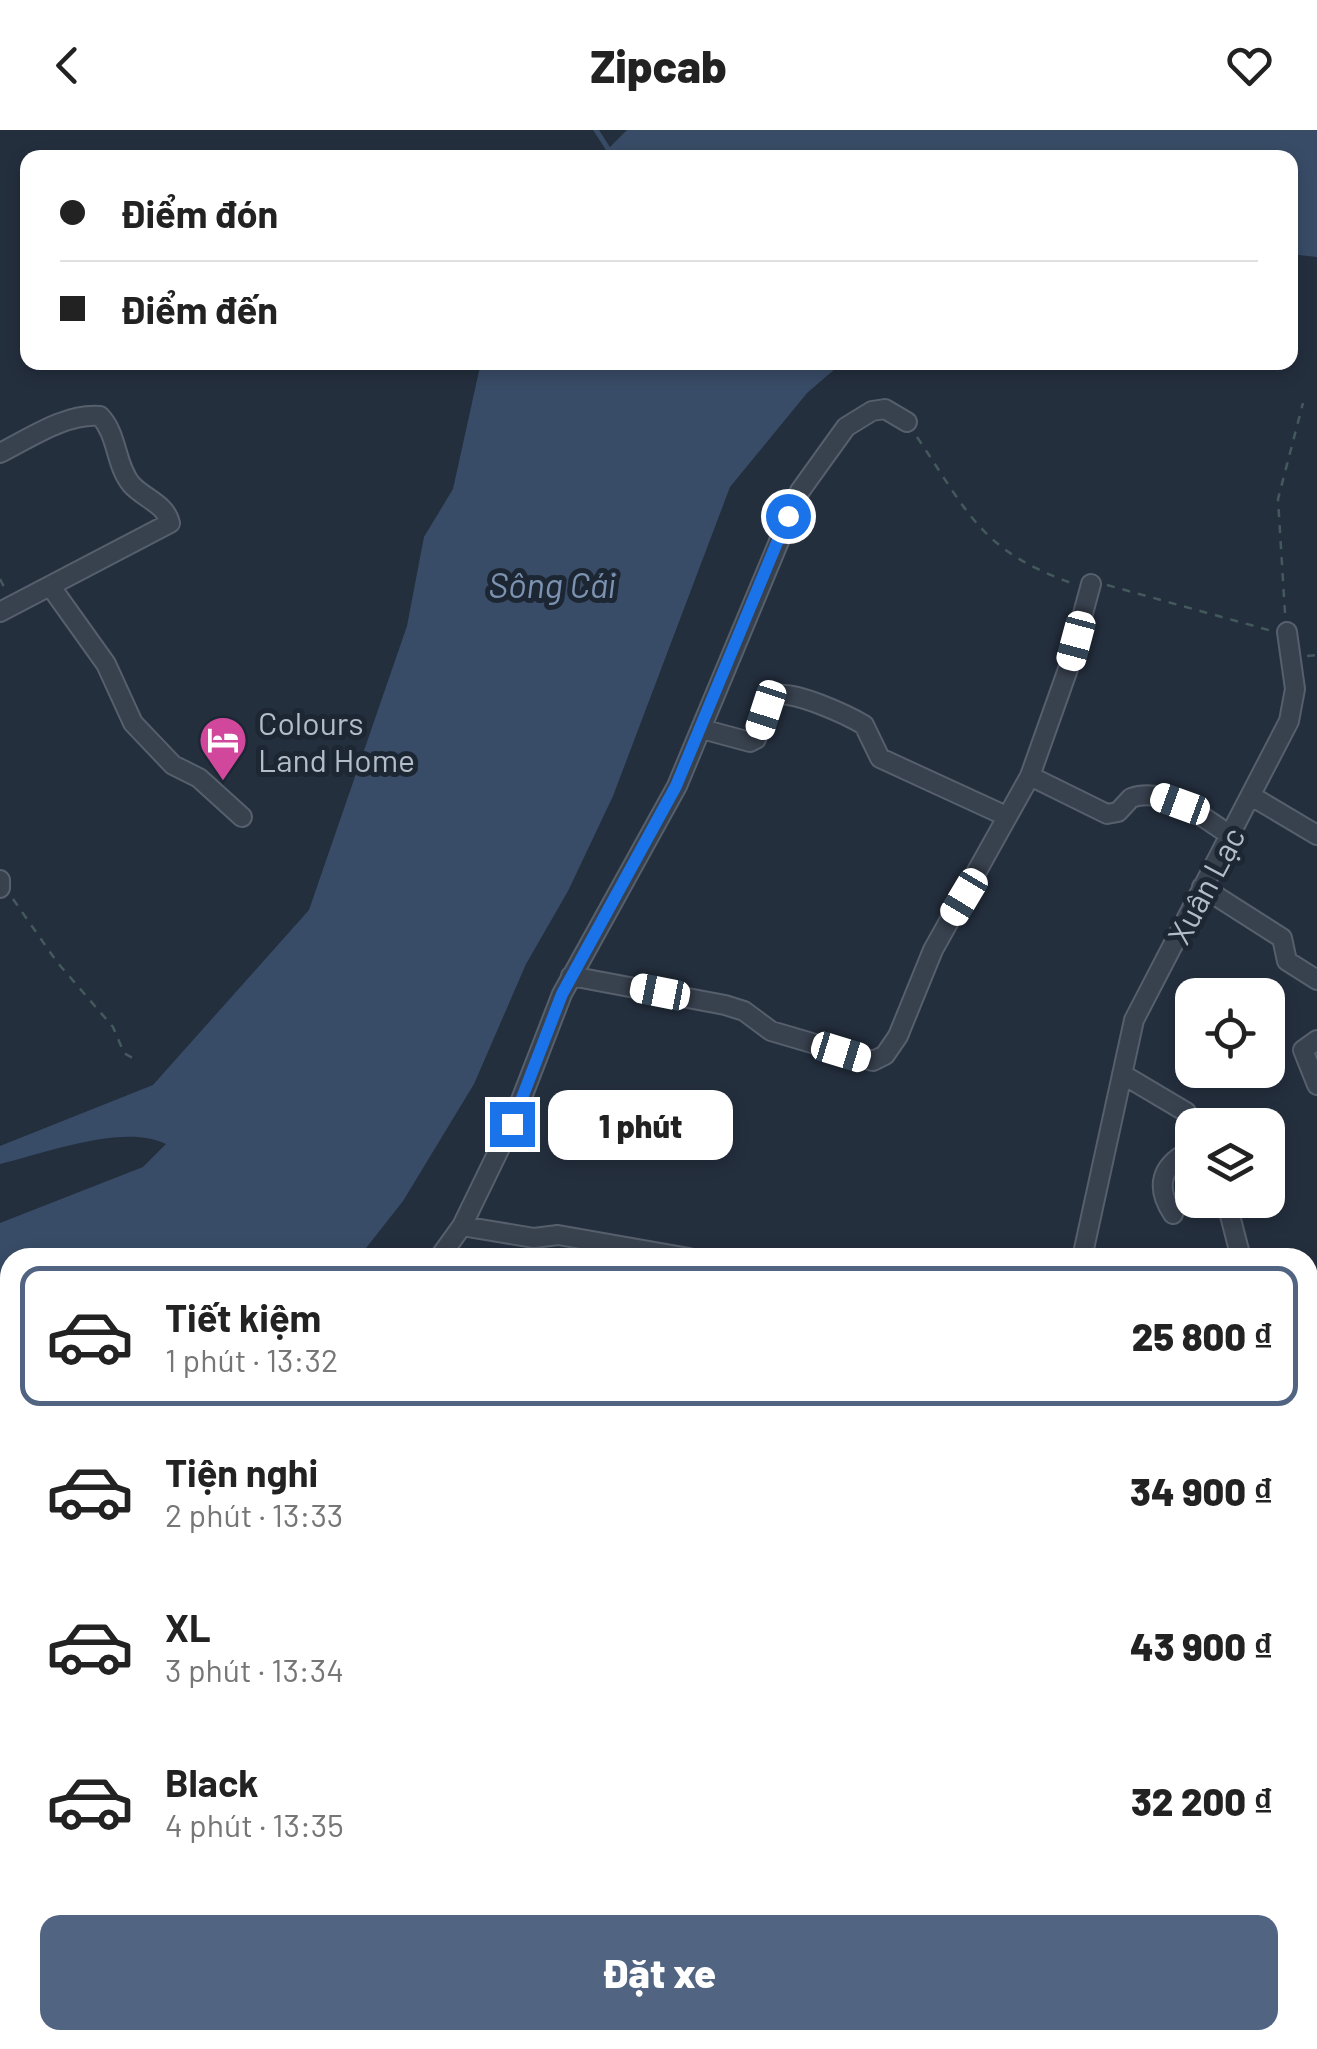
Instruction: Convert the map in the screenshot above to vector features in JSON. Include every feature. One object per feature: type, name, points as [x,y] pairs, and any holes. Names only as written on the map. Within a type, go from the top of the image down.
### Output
[{"type":"street","points":[[446,1248],[462,1226],[527,1090],[571,976],[676,786],[776,541],[815,467],[846,427],[872,411],[885,409],[907,422]]},
{"type":"street","points":[[0,453],[80,417],[100,416],[109,427],[129,482],[170,518],[166,529],[113,550],[0,612]]},
{"type":"street","points":[[571,976],[725,1005],[788,1037],[867,1060],[879,1059],[898,1036],[932,950],[1030,776],[1068,669],[1090,584]]},
{"type":"street","points":[[51,587],[106,664],[133,724],[173,764],[199,778],[242,817]]},
{"type":"street","name":"Xuân Lạc","points":[[1084,1248],[1134,1020],[1252,797],[1294,708],[1287,632]]},
{"type":"street","points":[[702,728],[750,742],[756,739],[774,697],[796,697],[864,725],[880,758],[1006,816]]},
{"type":"street","points":[[1030,776],[1107,814],[1118,812],[1130,798],[1156,796],[1180,804],[1231,836]]},
{"type":"street","points":[[1252,797],[1317,835]]},
{"type":"street","points":[[1202,887],[1282,938],[1287,961],[1317,980]]},
{"type":"street","points":[[1317,1040],[1303,1050],[1302,1056],[1317,1085]]},
{"type":"street","points":[[1122,1074],[1181,1108]]},
{"type":"street","points":[[1174,1214],[1165,1198],[1163,1174],[1175,1160]]},
{"type":"street","points":[[1231,1218],[1238,1248]]},
{"type":"street","points":[[462,1226],[534,1238],[558,1235],[631,1248]]},
{"type":"path","points":[[907,422],[982,533],[1032,569],[1074,584],[1090,584],[1287,632],[1278,499],[1303,404]]},
{"type":"path","points":[[1,885],[57,962],[113,1027],[124,1053],[136,1060]]},
{"type":"water","points":[[627,130],[1317,130],[1317,257],[1298,255],[1298,150],[607,150]]},
{"type":"water","name":"Sông Cái","points":[[479,370],[834,370],[807,393],[730,487],[613,796],[568,891],[526,964],[474,1084],[403,1201],[366,1248],[0,1248],[0,1223],[143,1167],[166,1144],[149,1138],[107,1138],[0,1164],[0,1146],[153,1085],[309,910],[407,626],[424,537],[453,489]]},
{"type":"waterway","points":[[596,130],[609,150]]},
{"type":"place","name":"Colours Land Home","points":[[223,782]]},
{"type":"route","points":[[512,1124],[562,994],[676,786],[788,516]]}]
